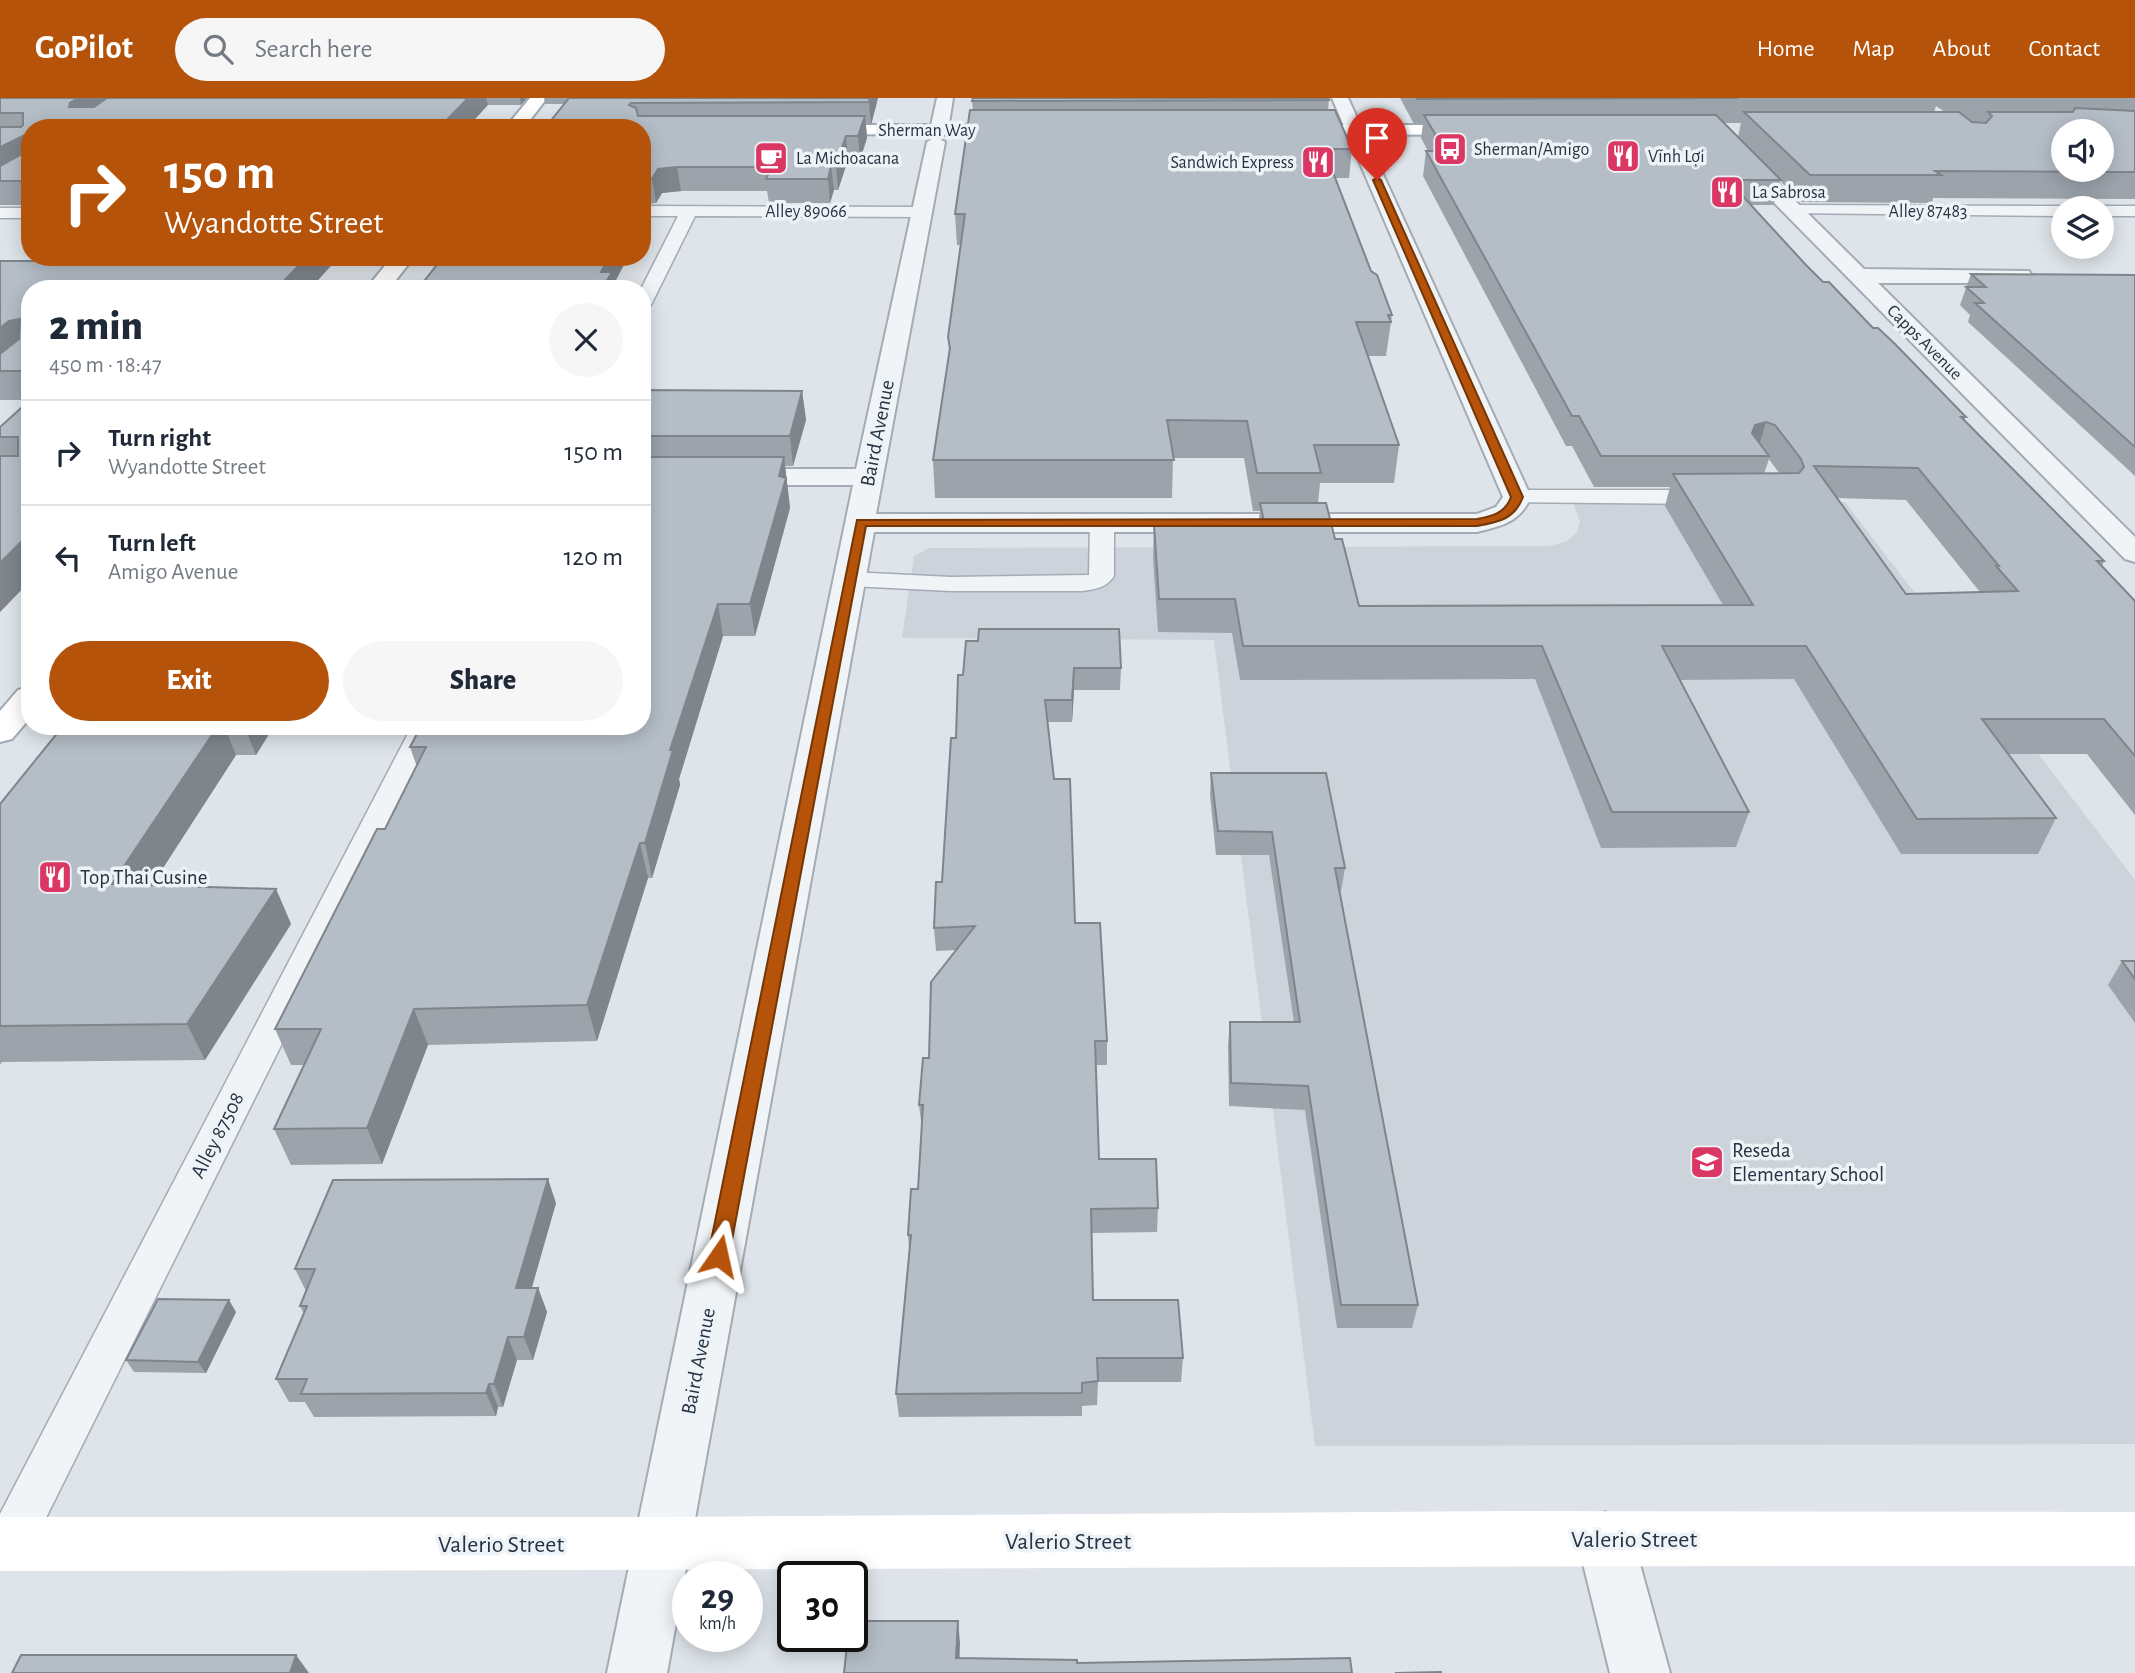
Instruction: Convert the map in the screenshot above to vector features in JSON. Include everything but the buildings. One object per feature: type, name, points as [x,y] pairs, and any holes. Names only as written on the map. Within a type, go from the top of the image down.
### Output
[{"type":"main road","points":[[522,119],[539,98]]},
{"type":"main road","name":"Sherman Way","points":[[790,136],[1030,136]]},
{"type":"main road","points":[[1276,136],[1488,136]]},
{"type":"main road","points":[[1727,142],[1752,142]]},
{"type":"main road","points":[[385,280],[396,266]]},
{"type":"main road","points":[[2,727],[21,707]]},
{"type":"main road","name":"Valerio Street","points":[[5,1544],[2135,1539]]},
{"type":"street","name":"Baird Avenue","points":[[637,1673],[868,477],[945,98]]},
{"type":"street","points":[[861,523],[1477,523],[1508,507],[1340,98]]},
{"type":"street","name":"Capps Avenue","points":[[1727,142],[2135,553]]},
{"type":"street","points":[[1859,276],[2036,276]]},
{"type":"street","points":[[651,477],[868,477]]},
{"type":"street","points":[[1605,1539],[1640,1673]]},
{"type":"lane","name":"Alley 87483","points":[[1792,210],[2051,211]]},
{"type":"lane","name":"Alley 89066","points":[[651,211],[923,212]]},
{"type":"lane","points":[[651,287],[690,211]]},
{"type":"lane","points":[[2114,211],[2135,211]]},
{"type":"lane","points":[[0,213],[21,213]]},
{"type":"lane","points":[[1508,507],[1726,497]]},
{"type":"lane","points":[[850,579],[951,584],[1083,584],[1097,581],[1102,576],[1102,523]]},
{"type":"lane","name":"Alley 87508","points":[[5,1544],[421,735]]},
{"type":"shaded area","name":"Reseda Elementary School","points":[[1573,502],[1845,502],[2135,880],[2135,1444],[1315,1446],[1214,640],[902,638],[914,556],[929,548],[1549,546],[1565,542],[1576,534],[1580,522]]},
{"type":"place","name":"Sherman/Amigo","points":[[1450,149]]},
{"type":"place","name":"Vĩnh Lợi","points":[[1623,156]]},
{"type":"place","name":"La Michoacana","points":[[771,158]]},
{"type":"place","name":"Sandwich Express","points":[[1318,162]]},
{"type":"place","name":"La Sabrosa","points":[[1727,192]]},
{"type":"place","name":"Top Thai Cusine","points":[[55,877]]},
{"type":"place","name":"Reseda Elementary School","points":[[1707,1162]]},
{"type":"route","points":[[719,1256],[861,523],[1477,523],[1499,518],[1513,509],[1517,497],[1377,180]]}]
